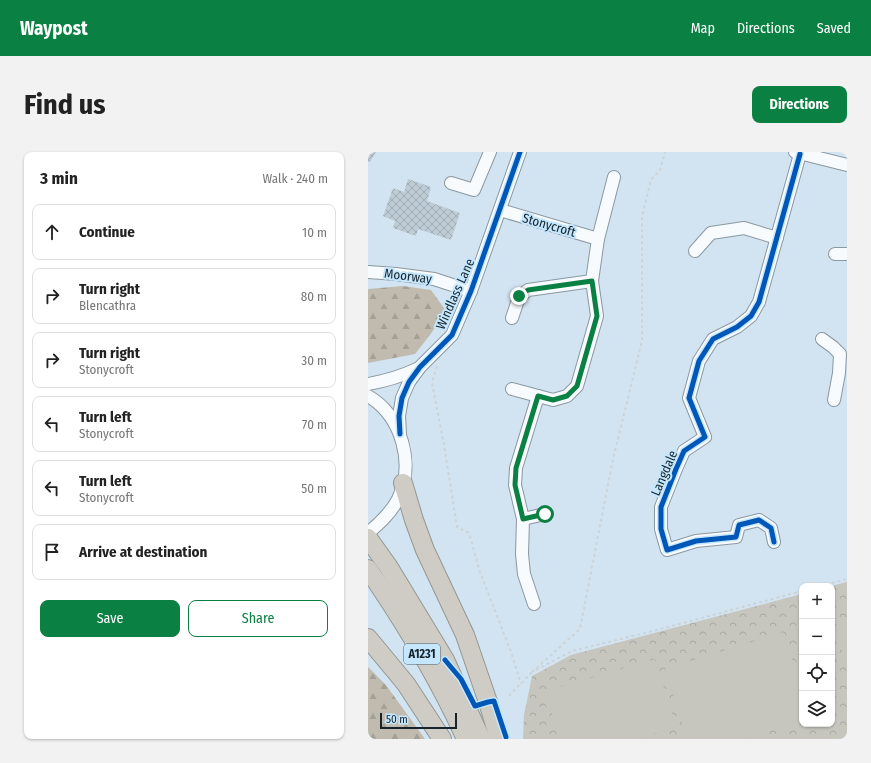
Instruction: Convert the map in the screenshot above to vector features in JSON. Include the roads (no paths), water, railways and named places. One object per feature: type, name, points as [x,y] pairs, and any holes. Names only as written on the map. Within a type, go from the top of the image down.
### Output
[{"type":"highway","points":[[403,483],[425,550],[465,635],[499,739]]},
{"type":"highway","name":"A1231","points":[[368,538],[388,566],[444,660],[481,739]]},
{"type":"highway","name":"A1231","points":[[370,572],[399,615],[428,663],[455,714],[466,739]]},
{"type":"highway","points":[[368,638],[406,684],[442,739]]},
{"type":"street","points":[[450,182],[474,190],[490,152]]},
{"type":"street","name":"Windlass Lane","points":[[400,434],[399,416],[402,398],[409,382],[420,367],[452,335],[471,291],[519,152]]},
{"type":"street","points":[[798,153],[847,164]]},
{"type":"street","name":"Langdale","points":[[774,542],[771,528],[759,520],[740,524],[736,537],[696,541],[667,550],[661,529],[661,507],[684,451],[705,437],[689,398],[699,361],[713,339],[737,327],[752,316],[759,302],[777,238],[798,153]]},
{"type":"street","points":[[512,389],[553,400],[567,396],[577,386],[597,316],[592,281],[598,239],[614,177]]},
{"type":"street","name":"Stonycroft","points":[[500,210],[598,239]]},
{"type":"street","points":[[695,250],[711,233],[744,228],[777,238]]},
{"type":"street","name":"Moorway","points":[[368,272],[434,279],[471,291]]},
{"type":"street","points":[[512,318],[519,296],[528,290],[592,281]]},
{"type":"street","points":[[822,339],[843,355],[838,373],[834,400]]},
{"type":"street","name":"Windlass Lane","points":[[368,384],[383,382],[402,376],[420,367]]},
{"type":"street","points":[[368,396],[383,408],[393,420],[400,434],[406,466],[403,483],[398,498],[390,511],[377,526],[368,533]]},
{"type":"street","points":[[534,604],[524,574],[522,554],[523,519],[515,485],[516,468],[538,396]]},
{"type":"street","points":[[523,519],[545,514]]}]
